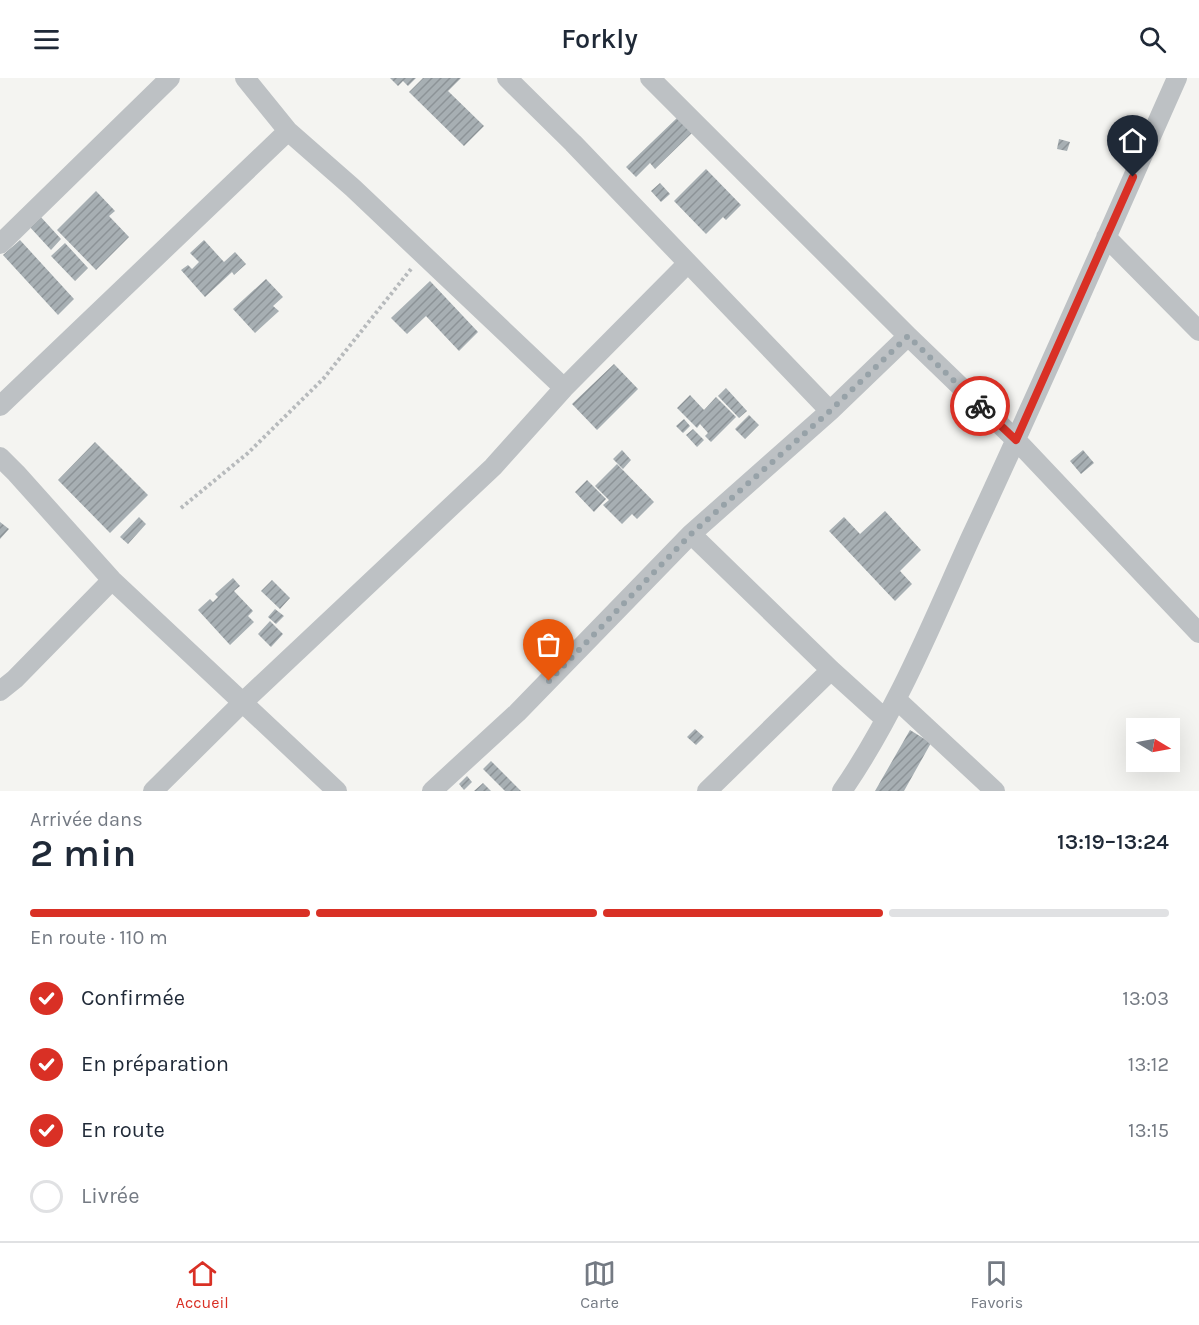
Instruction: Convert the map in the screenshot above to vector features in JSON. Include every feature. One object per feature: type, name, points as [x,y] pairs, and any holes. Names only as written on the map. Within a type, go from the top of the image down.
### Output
[{"type":"street","points":[[0,244],[170,78]]},
{"type":"street","points":[[245,78],[288,131],[353,188],[564,388]]},
{"type":"street","points":[[507,78],[573,143],[830,411]]},
{"type":"street","points":[[650,78],[908,336],[1016,440],[1199,633]]},
{"type":"street","points":[[842,791],[896,699],[1016,440],[1177,78]]},
{"type":"street","points":[[0,406],[288,131]]},
{"type":"street","points":[[1106,237],[1199,332]]},
{"type":"street","points":[[153,791],[242,703],[493,467],[564,388],[688,263]]},
{"type":"street","points":[[432,791],[517,713],[691,534],[830,411],[908,336]]},
{"type":"street","points":[[0,457],[112,580],[337,791]]},
{"type":"street","points":[[691,534],[831,670],[885,719]]},
{"type":"street","points":[[0,691],[112,580]]},
{"type":"street","points":[[707,791],[831,670]]},
{"type":"street","points":[[896,699],[994,791]]},
{"type":"path","points":[[181,508],[248,453],[324,378],[422,254]]},
{"type":"building","points":[[390,78],[416,78],[408,86],[403,81],[398,86]]},
{"type":"building","points":[[423,78],[461,78],[448,91],[484,126],[464,146],[409,92]]},
{"type":"building","points":[[678,117],[693,132],[655,169],[650,163],[636,177],[626,167]]},
{"type":"building","points":[[1059,139],[1070,142],[1067,151],[1057,149]]},
{"type":"building","points":[[706,169],[741,205],[726,220],[723,217],[706,234],[674,201]]},
{"type":"building","points":[[660,183],[670,194],[661,202],[651,191]]},
{"type":"building","points":[[96,191],[115,211],[109,216],[129,237],[96,270],[57,230]]},
{"type":"building","points":[[39,215],[61,239],[51,250],[28,225]]},
{"type":"building","points":[[20,240],[74,299],[58,315],[3,255]]},
{"type":"building","points":[[204,240],[224,262],[235,252],[246,264],[234,275],[232,272],[205,297],[181,270],[188,265],[192,269],[199,262],[190,253]]},
{"type":"building","points":[[65,243],[88,268],[75,281],[51,256]]},
{"type":"building","points":[[266,279],[283,297],[273,306],[279,311],[255,333],[233,309]]},
{"type":"building","points":[[430,281],[478,332],[459,351],[426,316],[407,334],[391,318]]},
{"type":"building","points":[[614,364],[638,389],[597,430],[572,404]]},
{"type":"building","points":[[726,388],[747,411],[739,418],[718,396]]},
{"type":"building","points":[[690,395],[704,410],[716,397],[736,417],[711,442],[705,436],[708,433],[700,424],[697,428],[677,408]]},
{"type":"building","points":[[749,415],[759,425],[745,439],[735,429]]},
{"type":"building","points":[[684,419],[690,426],[683,433],[676,426]]},
{"type":"building","points":[[693,429],[704,440],[697,447],[686,435]]},
{"type":"building","points":[[95,442],[148,495],[110,533],[58,480]]},
{"type":"building","points":[[622,450],[631,460],[623,469],[613,459]]},
{"type":"building","points":[[1083,450],[1094,463],[1081,474],[1070,461]]},
{"type":"building","points":[[617,464],[654,502],[637,519],[632,514],[622,524],[603,505],[609,500],[595,486]]},
{"type":"building","points":[[587,480],[606,499],[594,512],[575,492]]},
{"type":"building","points":[[885,511],[921,550],[900,571],[912,584],[895,601],[829,531],[844,517],[860,534]]},
{"type":"building","points":[[139,517],[146,524],[128,544],[120,537]]},
{"type":"building","points":[[0,522],[9,529],[0,539]]},
{"type":"building","points":[[233,578],[240,586],[234,591],[253,611],[248,616],[254,622],[230,645],[198,610],[210,599],[213,602],[218,597],[215,594]]},
{"type":"building","points":[[272,580],[290,598],[280,609],[261,591]]},
{"type":"building","points":[[275,609],[284,616],[276,624],[268,617]]},
{"type":"building","points":[[270,621],[283,634],[271,647],[258,634]]},
{"type":"building","points":[[695,729],[704,737],[696,745],[687,737]]},
{"type":"building","points":[[910,730],[931,743],[904,791],[875,791]]},
{"type":"building","points":[[491,761],[521,791],[505,791],[483,769]]},
{"type":"building","points":[[467,776],[472,782],[464,790],[459,784]]},
{"type":"building","points":[[483,783],[491,791],[474,791]]},
{"type":"way so far","points":[[549,681],[691,534],[830,411],[908,336],[980,406]]},
{"type":"route","points":[[980,406],[1016,440],[1133,177]]}]
